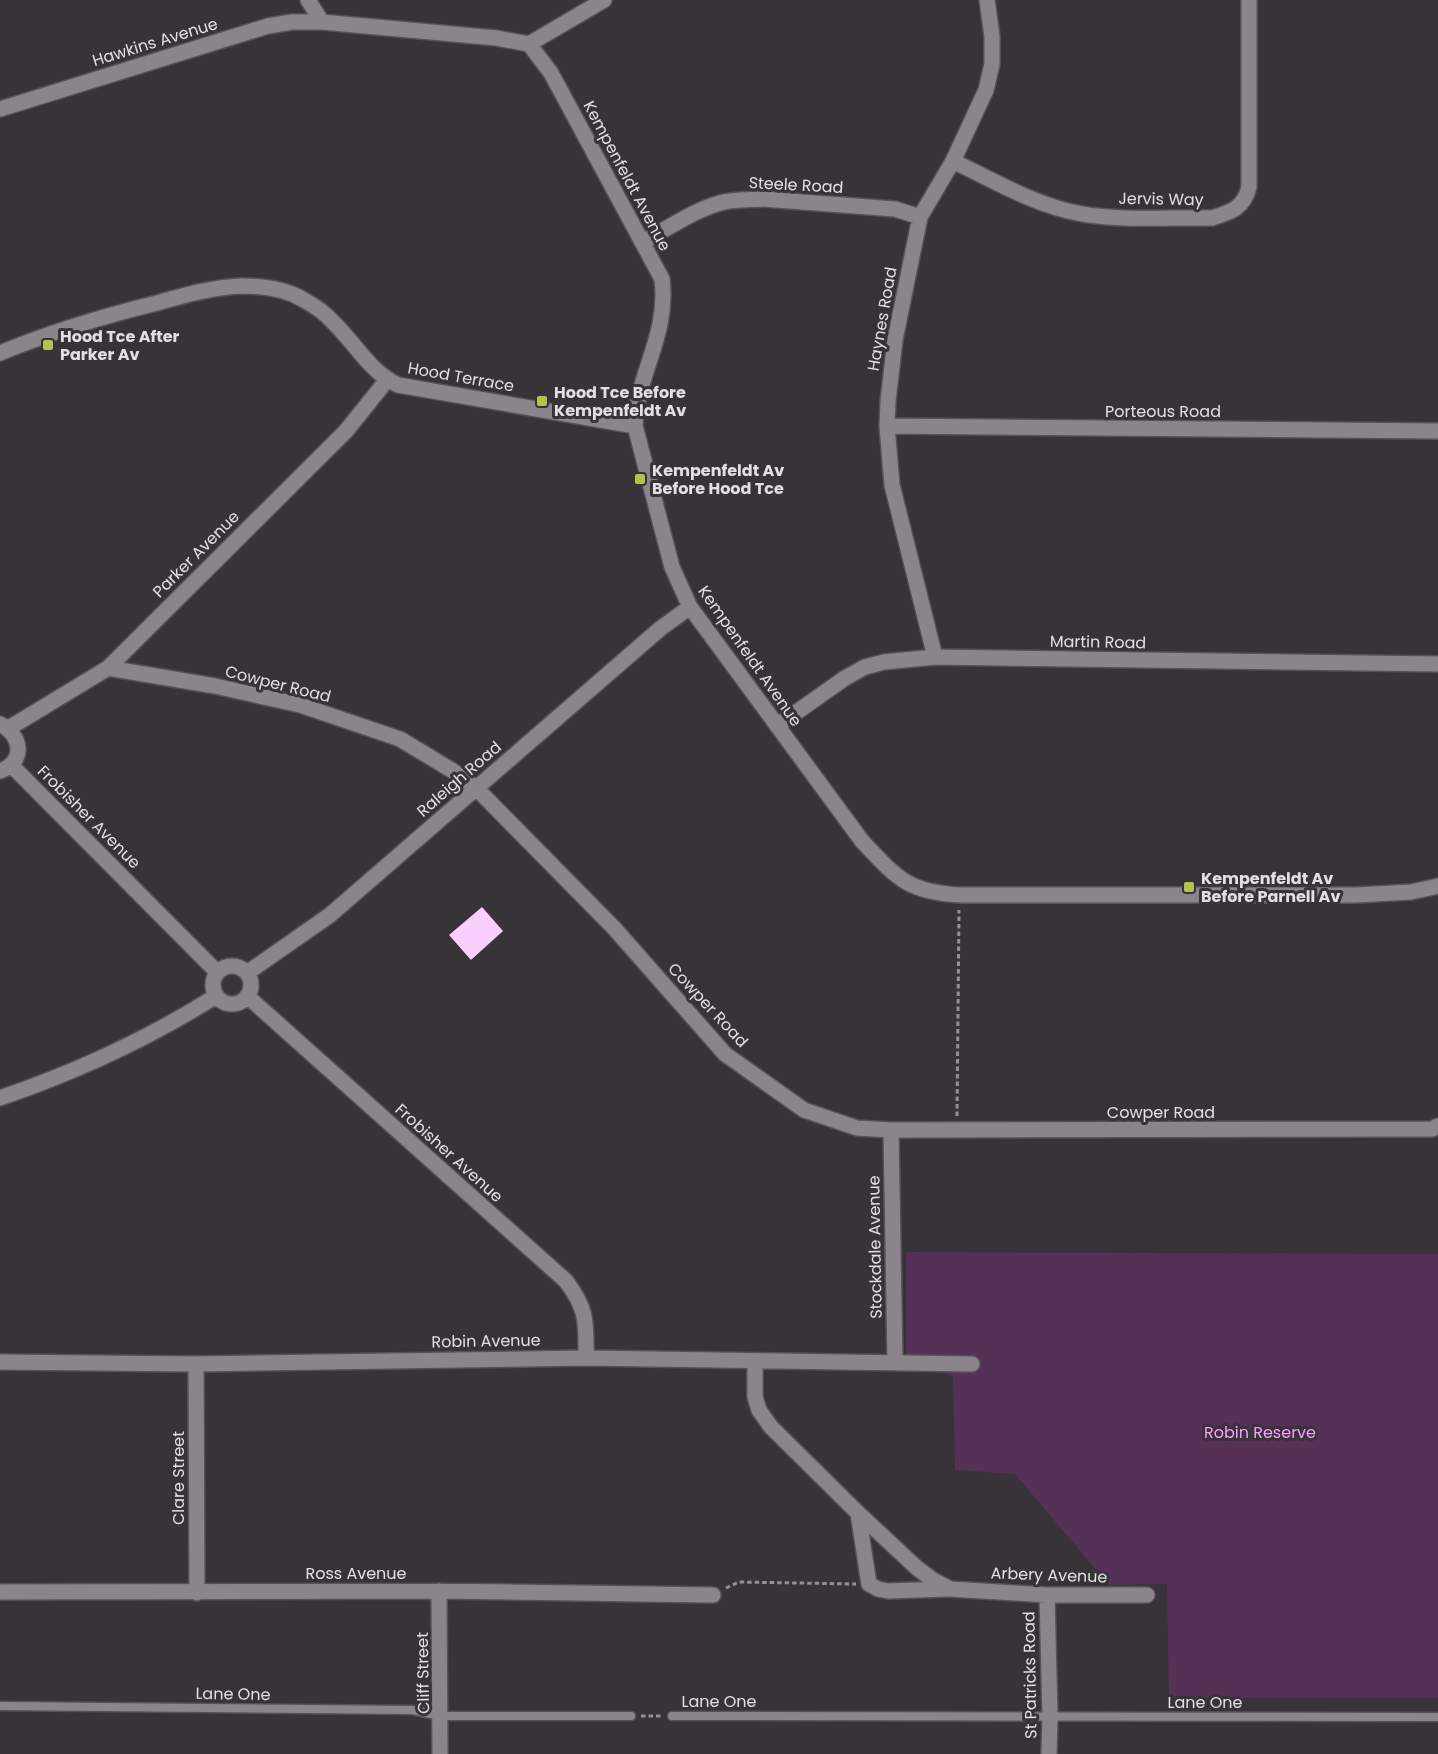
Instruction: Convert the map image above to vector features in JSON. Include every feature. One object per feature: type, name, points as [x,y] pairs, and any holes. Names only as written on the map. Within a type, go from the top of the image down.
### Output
[{"type":"street","points":[[308,0],[322,22],[496,38],[529,44],[604,0]]},
{"type":"street","name":"Haynes Road","points":[[935,657],[892,485],[887,426],[888,389],[920,217],[953,161],[986,90],[992,64],[992,36],[987,0]]},
{"type":"street","name":"Jervis Way","points":[[953,161],[1022,194],[1067,211],[1088,215],[1212,218],[1233,210],[1247,198],[1250,187],[1250,0]]},
{"type":"street","name":"Hawkins Avenue","points":[[0,109],[268,26],[292,22],[322,22]]},
{"type":"street","name":"Kempenfeldt Avenue","points":[[529,44],[550,73],[662,279],[663,310],[660,329],[636,407],[635,426],[672,567],[690,607],[862,841],[892,873],[920,889],[960,895],[1356,895],[1411,892],[1438,886]]},
{"type":"street","name":"Steele Road","points":[[643,243],[702,210],[722,202],[741,200],[763,199],[895,209],[920,217]]},
{"type":"street","name":"Hood Terrace","points":[[0,353],[112,315],[205,290],[240,286],[260,287],[281,290],[316,307],[334,322],[387,380],[409,387],[635,426]]},
{"type":"street","name":"Parker Avenue","points":[[4,726],[108,669],[346,431],[387,380]]},
{"type":"street","name":"Porteous Road","points":[[887,426],[1438,431]]},
{"type":"street","name":"Raleigh Road","points":[[247,973],[330,915],[661,628],[690,607]]},
{"type":"street","name":"Martin Road","points":[[777,726],[845,678],[865,667],[884,662],[935,657],[1438,664]]},
{"type":"street","name":"Cowper Road","points":[[108,669],[215,686],[300,705],[400,739],[453,771],[476,788],[614,928],[725,1054],[804,1110],[857,1128],[891,1130],[1432,1129],[1438,1126]]},
{"type":"street","points":[[4,726],[14,734],[18,743],[18,751],[5,768]]},
{"type":"street","name":"Frobisher Avenue","points":[[5,768],[217,972]]},
{"type":"street","points":[[227,966],[243,969],[251,984],[247,996],[232,1004],[216,996],[213,984],[217,972],[227,966]]},
{"type":"street","points":[[0,1098],[72,1072],[119,1051],[181,1018],[216,996]]},
{"type":"street","name":"Frobisher Avenue","points":[[247,996],[566,1281],[583,1306],[586,1358]]},
{"type":"street","name":"Stockdale Avenue","points":[[891,1130],[895,1363]]},
{"type":"street","name":"Robin Avenue","points":[[0,1362],[196,1364],[586,1358],[972,1364]]},
{"type":"street","name":"Arbery Avenue","points":[[755,1361],[755,1397],[759,1410],[771,1427],[917,1569],[950,1589]]},
{"type":"street","name":"Clare Street","points":[[196,1364],[197,1593]]},
{"type":"street","points":[[858,1513],[869,1584]]},
{"type":"street","name":"Arbery Avenue","points":[[869,1584],[888,1591],[950,1589],[1047,1595],[1147,1595]]},
{"type":"street","name":"Ross Avenue","points":[[0,1592],[440,1591],[713,1595]]},
{"type":"street","name":"Cliff Street","points":[[440,1591],[440,1754]]},
{"type":"street","name":"St Patricks Road","points":[[1047,1595],[1049,1754]]},
{"type":"lane","name":"Lane One","points":[[0,1706],[412,1710],[441,1716],[631,1716]]},
{"type":"lane","name":"Lane One","points":[[672,1716],[1438,1717]]},
{"type":"path","points":[[957,1130],[960,895]]},
{"type":"path","points":[[713,1595],[738,1582],[869,1584]]},
{"type":"path","name":"Lane One","points":[[631,1716],[672,1716]]},
{"type":"green space","name":"Robin Reserve","points":[[906,1252],[1438,1254],[1438,1698],[1169,1698],[1167,1584],[1109,1585],[1015,1474],[955,1470],[953,1376],[906,1359]]},
{"type":"building","points":[[482,907],[503,931],[471,960],[449,935]]},
{"type":"place","name":"Hood Tce After Parker Av","points":[[48,345]]},
{"type":"place","name":"Hood Tce Before Kempenfeldt Av","points":[[542,401]]},
{"type":"place","name":"Kempenfeldt Av Before Hood Tce","points":[[640,479]]},
{"type":"place","name":"Kempenfeldt Av Before Parnell Av","points":[[1189,887]]}]
